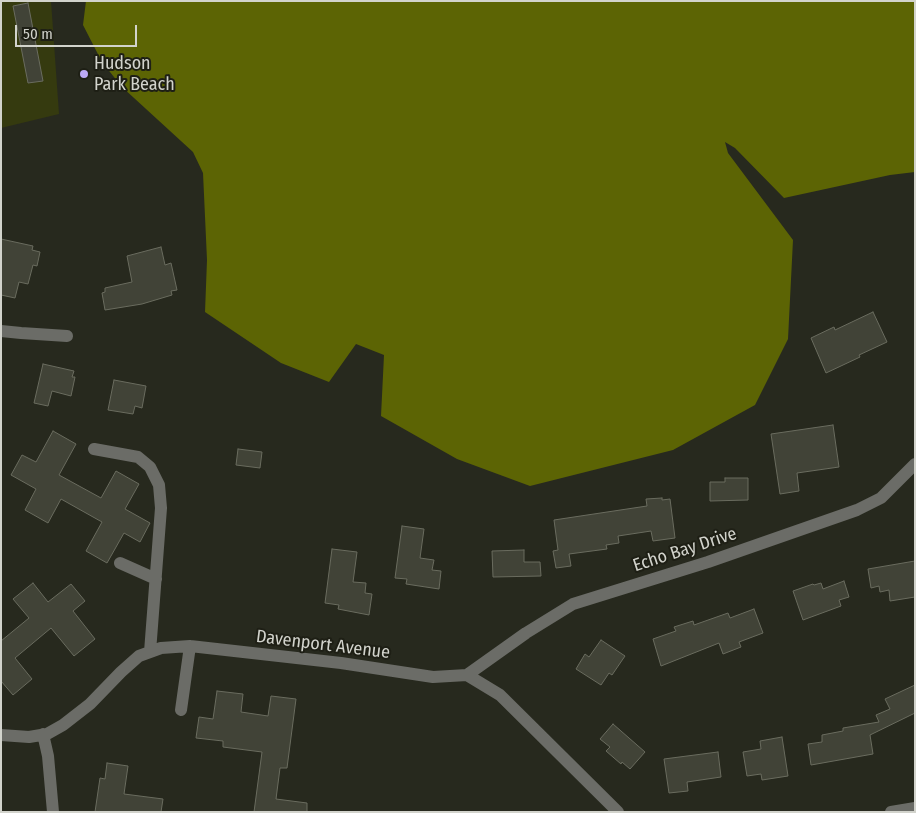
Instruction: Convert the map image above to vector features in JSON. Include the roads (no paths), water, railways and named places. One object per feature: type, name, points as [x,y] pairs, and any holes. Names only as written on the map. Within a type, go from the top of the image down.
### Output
[{"type":"street","points":[[1,330],[21,334],[67,336]]},
{"type":"street","points":[[94,449],[138,457],[150,467],[159,485],[161,508],[150,652]]},
{"type":"street","name":"Echo Bay Drive","points":[[467,675],[526,633],[573,604],[708,562],[857,510],[881,498],[915,464]]},
{"type":"street","points":[[120,563],[156,579]]},
{"type":"street","points":[[182,710],[190,646]]},
{"type":"street","name":"Davenport Avenue","points":[[1,736],[29,737],[43,734],[63,725],[90,704],[139,656],[161,648],[190,646],[341,663],[433,678],[467,675]]},
{"type":"street","points":[[467,675],[500,695],[618,812]]},
{"type":"street","points":[[43,734],[48,756],[53,812]]},
{"type":"street","points":[[891,812],[915,808]]},
{"type":"place","name":"Hudson Park Beach","points":[[84,74]]}]
